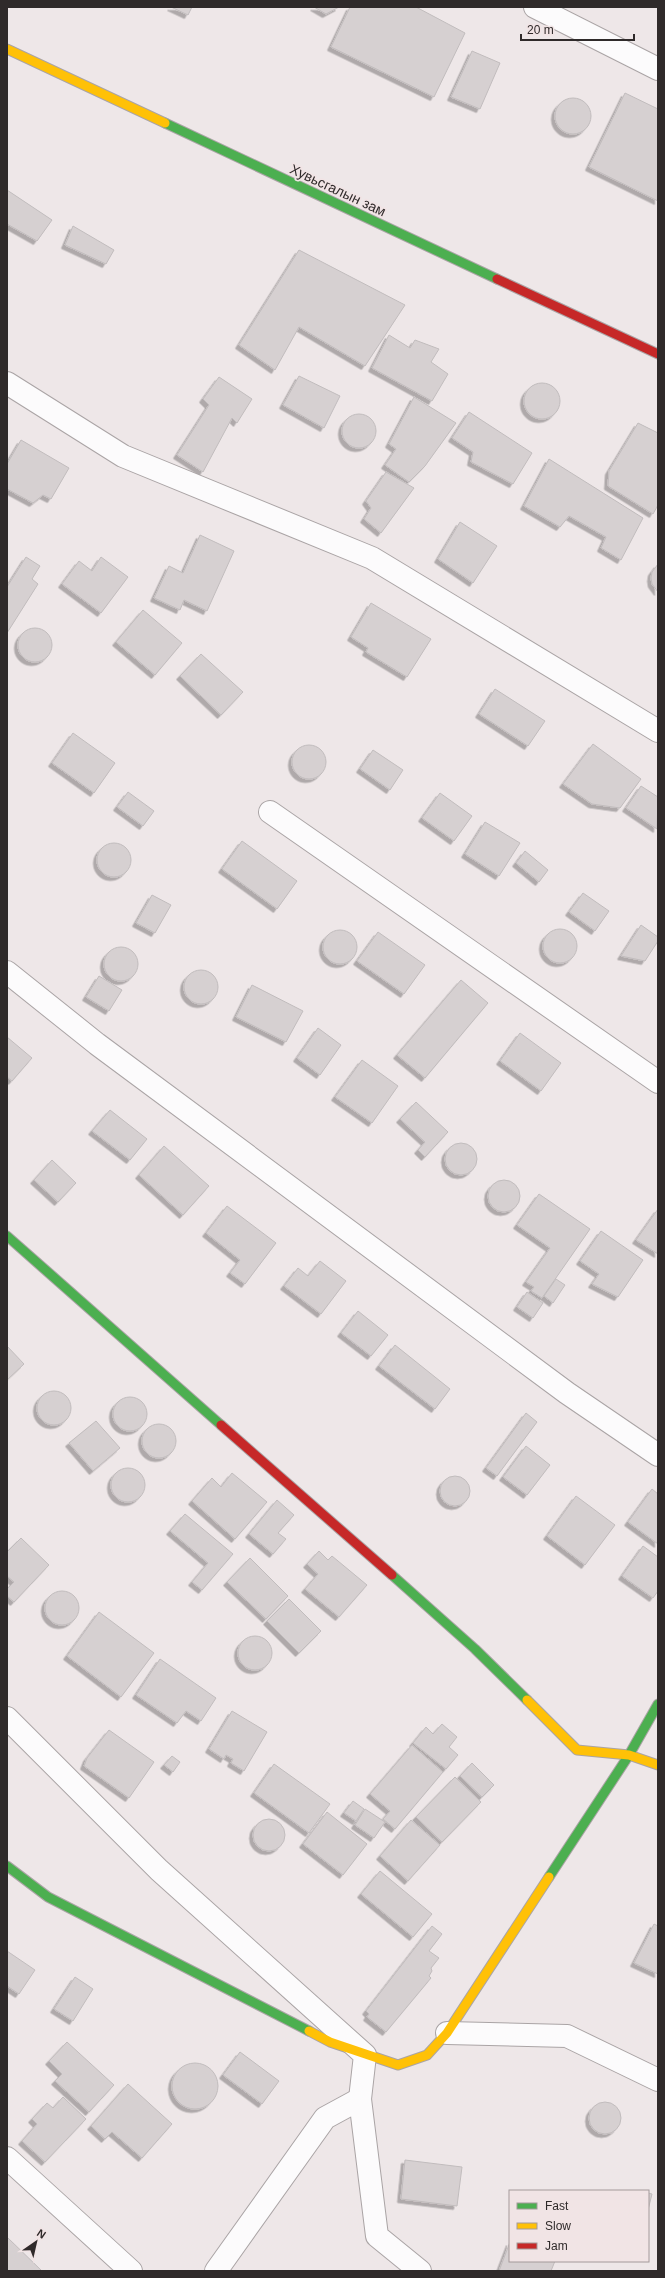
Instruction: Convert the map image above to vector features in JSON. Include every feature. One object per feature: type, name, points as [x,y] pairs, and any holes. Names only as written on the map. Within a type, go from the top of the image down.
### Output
[{"type":"street","points":[[535,7],[658,69]]},
{"type":"street","name":"Хувьсгалын зам","points":[[7,49],[658,354]]},
{"type":"street","points":[[7,383],[123,456],[372,558],[658,731]]},
{"type":"street","points":[[270,812],[658,1082]]},
{"type":"street","points":[[7,972],[97,1044],[567,1392],[658,1454]]},
{"type":"street","points":[[7,1236],[475,1649],[577,1750],[629,1755],[658,1765]]},
{"type":"street","points":[[7,1866],[48,1897],[330,2042],[398,2065],[427,2055],[447,2033],[629,1755],[658,1704]]},
{"type":"street","points":[[7,1718],[159,1870],[365,2055]]},
{"type":"street","points":[[447,2033],[567,2036],[658,2080]]},
{"type":"street","points":[[365,2055],[360,2099],[377,2236],[420,2271]]},
{"type":"street","points":[[216,2271],[325,2118],[360,2099]]},
{"type":"street","points":[[7,2158],[131,2271]]},
{"type":"building","points":[[171,7],[192,7],[188,15]]},
{"type":"building","points":[[314,7],[339,7],[326,14]]},
{"type":"building","points":[[350,7],[416,7],[465,33],[434,97],[331,47]]},
{"type":"building","points":[[472,51],[500,63],[480,109],[451,97]]},
{"type":"building","points":[[625,93],[658,109],[658,201],[589,167]]},
{"type":"building","points":[[577,98],[586,103],[590,109],[590,123],[586,129],[577,134],[569,134],[560,129],[556,123],[555,112],[560,103],[566,99]]},
{"type":"building","points":[[7,190],[52,220],[37,241],[7,224]]},
{"type":"building","points":[[73,226],[114,250],[106,264],[65,245]]},
{"type":"building","points":[[299,250],[405,305],[365,366],[299,327],[275,370],[239,345]]},
{"type":"building","points":[[389,335],[410,348],[415,340],[439,349],[431,362],[448,374],[432,401],[372,368]]},
{"type":"building","points":[[299,376],[340,396],[324,428],[283,405]]},
{"type":"building","points":[[219,377],[252,399],[237,423],[232,418],[203,472],[177,455],[209,405],[203,399]]},
{"type":"building","points":[[542,383],[552,386],[557,391],[560,401],[557,411],[552,416],[542,419],[532,416],[527,411],[524,401],[527,391],[532,386]]},
{"type":"building","points":[[414,397],[456,423],[425,466],[409,482],[385,465],[396,449],[389,444]]},
{"type":"building","points":[[469,412],[532,453],[513,484],[471,462],[473,452],[452,438]]},
{"type":"building","points":[[356,414],[362,414],[366,415],[373,421],[376,431],[375,438],[369,445],[362,448],[356,448],[352,447],[345,441],[342,434],[342,428],[343,424],[349,417]]},
{"type":"building","points":[[638,423],[658,433],[658,505],[653,514],[608,486],[609,471]]},
{"type":"building","points":[[21,440],[69,468],[51,499],[43,495],[33,503],[7,489],[7,464]]},
{"type":"building","points":[[549,459],[643,518],[621,560],[601,548],[606,537],[569,516],[560,527],[524,506]]},
{"type":"building","points":[[386,472],[414,488],[381,533],[364,519],[371,508],[366,501]]},
{"type":"building","points":[[460,522],[497,546],[473,583],[438,559]]},
{"type":"building","points":[[200,535],[234,551],[207,611],[184,600],[180,610],[154,598],[169,566],[183,573]]},
{"type":"building","points":[[26,557],[40,566],[32,579],[38,584],[7,633],[7,587]]},
{"type":"building","points":[[101,557],[128,577],[101,613],[62,584],[79,561],[92,571]]},
{"type":"building","points":[[658,564],[658,592],[652,584],[651,578],[652,572]]},
{"type":"building","points":[[371,603],[431,639],[407,677],[366,652],[368,648],[351,637]]},
{"type":"building","points":[[143,610],[182,643],[155,675],[116,642]]},
{"type":"building","points":[[32,628],[38,628],[47,633],[51,639],[51,651],[47,657],[38,662],[32,662],[23,657],[18,648],[18,642],[23,633]]},
{"type":"building","points":[[201,654],[243,692],[221,715],[180,676]]},
{"type":"building","points":[[495,689],[545,721],[528,746],[479,714]]},
{"type":"building","points":[[73,733],[115,763],[94,793],[52,763]]},
{"type":"building","points":[[593,744],[641,779],[620,808],[592,804],[563,784]]},
{"type":"building","points":[[312,745],[321,750],[325,755],[325,769],[321,774],[316,778],[306,779],[302,778],[293,769],[292,759],[293,755],[302,746]]},
{"type":"building","points":[[373,750],[403,770],[390,790],[360,769]]},
{"type":"building","points":[[641,786],[658,797],[657,829],[626,808]]},
{"type":"building","points":[[128,792],[154,811],[143,826],[117,807]]},
{"type":"building","points":[[440,793],[472,816],[454,841],[422,818]]},
{"type":"building","points":[[485,822],[520,843],[499,876],[465,854]]},
{"type":"building","points":[[242,841],[297,881],[277,909],[222,869]]},
{"type":"building","points":[[117,843],[126,848],[130,853],[130,867],[126,872],[121,876],[111,877],[107,876],[98,867],[97,857],[98,853],[107,844]]},
{"type":"building","points":[[525,851],[548,870],[539,882],[516,863]]},
{"type":"building","points":[[583,893],[609,911],[595,931],[569,912]]},
{"type":"building","points":[[152,895],[171,905],[155,933],[136,923]]},
{"type":"building","points":[[641,925],[658,937],[658,941],[645,961],[621,956]]},
{"type":"building","points":[[563,929],[572,934],[576,939],[576,953],[572,958],[567,962],[557,963],[553,962],[544,953],[543,943],[544,939],[553,930]]},
{"type":"building","points":[[337,930],[343,930],[352,935],[356,941],[356,953],[352,959],[343,964],[337,964],[328,959],[323,950],[323,944],[328,935]]},
{"type":"building","points":[[378,932],[425,965],[404,994],[357,961]]},
{"type":"building","points":[[124,947],[133,952],[137,957],[137,971],[133,976],[128,980],[118,981],[114,980],[105,971],[104,961],[105,957],[114,948]]},
{"type":"building","points":[[204,970],[213,975],[217,980],[217,994],[213,999],[208,1003],[198,1004],[194,1003],[185,994],[184,984],[185,980],[194,971]]},
{"type":"building","points":[[99,976],[122,990],[109,1011],[86,997]]},
{"type":"building","points":[[461,980],[488,1003],[425,1078],[397,1055]]},
{"type":"building","points":[[252,985],[303,1011],[286,1042],[236,1017]]},
{"type":"building","points":[[318,1028],[341,1045],[320,1075],[297,1058]]},
{"type":"building","points":[[520,1033],[561,1063],[541,1091],[500,1061]]},
{"type":"building","points":[[7,1037],[32,1058],[12,1081],[7,1077]]},
{"type":"building","points":[[362,1060],[398,1086],[372,1123],[335,1097]]},
{"type":"building","points":[[416,1102],[448,1132],[425,1157],[418,1150],[425,1142],[400,1119]]},
{"type":"building","points":[[110,1110],[147,1139],[130,1160],[92,1131]]},
{"type":"building","points":[[458,1143],[464,1143],[473,1147],[477,1159],[473,1171],[464,1175],[458,1175],[449,1171],[445,1162],[445,1156],[449,1147]]},
{"type":"building","points":[[164,1146],[209,1186],[183,1215],[139,1175]]},
{"type":"building","points":[[52,1160],[76,1183],[58,1202],[34,1180]]},
{"type":"building","points":[[501,1180],[507,1180],[516,1184],[520,1196],[516,1208],[507,1212],[501,1212],[492,1208],[488,1199],[488,1193],[492,1184]]},
{"type":"building","points":[[539,1194],[590,1229],[542,1298],[531,1291],[534,1287],[526,1282],[550,1248],[517,1225]]},
{"type":"building","points":[[227,1206],[276,1243],[245,1284],[230,1273],[240,1260],[206,1233]]},
{"type":"building","points":[[658,1209],[658,1254],[636,1240]]},
{"type":"building","points":[[601,1231],[643,1260],[618,1297],[592,1284],[599,1274],[580,1261]]},
{"type":"building","points":[[320,1261],[346,1281],[321,1314],[284,1286],[298,1268],[308,1276]]},
{"type":"building","points":[[556,1279],[565,1285],[553,1303],[544,1296]]},
{"type":"building","points":[[527,1292],[543,1303],[533,1318],[517,1307]]},
{"type":"building","points":[[358,1311],[388,1335],[371,1356],[341,1333]]},
{"type":"building","points":[[395,1345],[450,1389],[435,1409],[379,1366]]},
{"type":"building","points":[[7,1346],[24,1364],[7,1380]]},
{"type":"building","points":[[57,1391],[66,1396],[70,1401],[70,1415],[66,1420],[61,1424],[51,1425],[47,1424],[38,1415],[37,1405],[38,1401],[47,1392]]},
{"type":"building","points":[[133,1397],[142,1402],[146,1407],[146,1421],[142,1426],[137,1430],[127,1431],[123,1430],[114,1421],[113,1411],[114,1407],[123,1398]]},
{"type":"building","points":[[526,1413],[537,1422],[497,1476],[486,1468]]},
{"type":"building","points":[[96,1421],[120,1448],[93,1471],[69,1443]]},
{"type":"building","points":[[162,1424],[171,1429],[175,1434],[175,1448],[171,1453],[166,1457],[156,1458],[152,1457],[143,1448],[142,1438],[143,1434],[152,1425]]},
{"type":"building","points":[[526,1446],[550,1465],[527,1495],[503,1477]]},
{"type":"building","points":[[131,1468],[140,1473],[144,1478],[144,1492],[140,1497],[135,1501],[125,1502],[121,1501],[112,1492],[111,1482],[112,1478],[121,1469]]},
{"type":"building","points":[[232,1473],[267,1502],[235,1539],[192,1501],[212,1478],[221,1487]]},
{"type":"building","points":[[455,1476],[466,1480],[470,1491],[466,1502],[455,1506],[444,1502],[440,1491],[444,1480]]},
{"type":"building","points":[[652,1489],[658,1494],[658,1544],[628,1522]]},
{"type":"building","points":[[576,1496],[615,1525],[585,1565],[547,1536]]},
{"type":"building","points":[[277,1500],[294,1515],[278,1533],[286,1539],[273,1554],[249,1534]]},
{"type":"building","points":[[185,1514],[233,1554],[202,1590],[192,1582],[208,1563],[170,1531]]},
{"type":"building","points":[[21,1538],[49,1565],[14,1602],[7,1596],[7,1589],[14,1582],[7,1576],[7,1552]]},
{"type":"building","points":[[643,1546],[658,1557],[658,1591],[653,1598],[622,1576]]},
{"type":"building","points":[[319,1551],[328,1560],[332,1556],[367,1585],[339,1617],[305,1589],[318,1574],[307,1564]]},
{"type":"building","points":[[250,1558],[288,1596],[266,1619],[227,1582]]},
{"type":"building","points":[[59,1591],[65,1591],[74,1596],[78,1602],[78,1614],[74,1620],[65,1625],[59,1625],[50,1620],[45,1611],[45,1605],[50,1596]]},
{"type":"building","points":[[289,1599],[321,1631],[299,1653],[267,1621]]},
{"type":"building","points":[[99,1612],[154,1653],[121,1697],[67,1656]]},
{"type":"building","points":[[252,1636],[258,1636],[267,1641],[271,1647],[271,1659],[267,1665],[258,1670],[252,1670],[243,1665],[238,1656],[238,1650],[243,1641]]},
{"type":"building","points":[[160,1659],[216,1698],[201,1721],[186,1711],[177,1723],[136,1695]]},
{"type":"building","points":[[232,1711],[267,1732],[244,1771],[231,1763],[233,1759],[226,1755],[224,1759],[209,1749]]},
{"type":"building","points":[[442,1724],[457,1737],[449,1747],[458,1755],[446,1769],[413,1743],[426,1727],[433,1734]]},
{"type":"building","points":[[109,1730],[154,1762],[129,1798],[84,1766],[87,1758]]},
{"type":"building","points":[[412,1745],[443,1772],[395,1829],[383,1819],[390,1811],[370,1794]]},
{"type":"building","points":[[172,1756],[180,1762],[173,1772],[164,1765]]},
{"type":"building","points":[[472,1763],[494,1785],[482,1797],[460,1776]]},
{"type":"building","points":[[274,1764],[330,1804],[309,1833],[254,1793]]},
{"type":"building","points":[[455,1777],[481,1802],[442,1842],[416,1817]]},
{"type":"building","points":[[353,1801],[364,1809],[356,1821],[344,1813]]},
{"type":"building","points":[[365,1809],[385,1822],[374,1838],[355,1825]]},
{"type":"building","points":[[327,1812],[367,1844],[343,1875],[303,1844]]},
{"type":"building","points":[[266,1819],[272,1819],[281,1823],[285,1835],[281,1847],[272,1851],[266,1851],[257,1847],[253,1838],[253,1832],[257,1823]]},
{"type":"building","points":[[411,1820],[440,1845],[408,1881],[380,1856]]},
{"type":"building","points":[[380,1871],[432,1914],[413,1937],[361,1894]]},
{"type":"building","points":[[654,1924],[658,1926],[658,1974],[634,1963]]},
{"type":"building","points":[[432,1926],[442,1934],[429,1951],[439,1958],[431,1968],[432,1971],[429,1976],[431,1978],[386,2032],[367,2017],[369,2014],[366,2011]]},
{"type":"building","points":[[7,1951],[35,1970],[19,1994],[7,1986]]},
{"type":"building","points":[[75,1977],[93,1989],[73,2021],[54,2009]]},
{"type":"building","points":[[67,2042],[114,2085],[89,2112],[55,2081],[62,2074],[49,2061]]},
{"type":"building","points":[[240,2052],[279,2081],[262,2104],[223,2075]]},
{"type":"building","points":[[200,2063],[212,2069],[217,2077],[217,2095],[212,2103],[204,2108],[190,2109],[178,2103],[173,2095],[172,2081],[178,2069],[186,2064]]},
{"type":"building","points":[[128,2084],[172,2124],[142,2158],[112,2132],[105,2139],[91,2126]]},
{"type":"building","points":[[63,2097],[86,2119],[45,2162],[22,2141],[37,2124],[32,2119],[47,2103],[53,2108]]},
{"type":"building","points":[[602,2102],[608,2102],[617,2106],[621,2118],[617,2130],[608,2134],[602,2134],[593,2130],[589,2121],[589,2115],[593,2106]]},
{"type":"building","points":[[405,2160],[462,2167],[457,2206],[401,2199]]},
{"type":"building","points":[[649,2193],[652,2194],[649,2206]]},
{"type":"building","points":[[7,2237],[42,2271],[7,2271]]},
{"type":"building","points":[[509,2245],[509,2262],[555,2262],[551,2271],[499,2271]]},
{"type":"traffic: fast","points":[[165,123],[497,279]]},
{"type":"traffic: fast","points":[[7,1236],[221,1425]]},
{"type":"traffic: fast","points":[[392,1575],[475,1649],[527,1700]]},
{"type":"traffic: fast","points":[[549,1877],[629,1755],[658,1704]]},
{"type":"traffic: fast","points":[[7,1866],[48,1897],[309,2031]]},
{"type":"traffic: slow","points":[[7,49],[165,123]]},
{"type":"traffic: slow","points":[[527,1700],[577,1750],[629,1755],[658,1765]]},
{"type":"traffic: slow","points":[[309,2031],[330,2042],[398,2065],[427,2055],[447,2033],[549,1877]]},
{"type":"traffic: jam","points":[[497,279],[658,354]]},
{"type":"traffic: jam","points":[[221,1425],[392,1575]]}]
